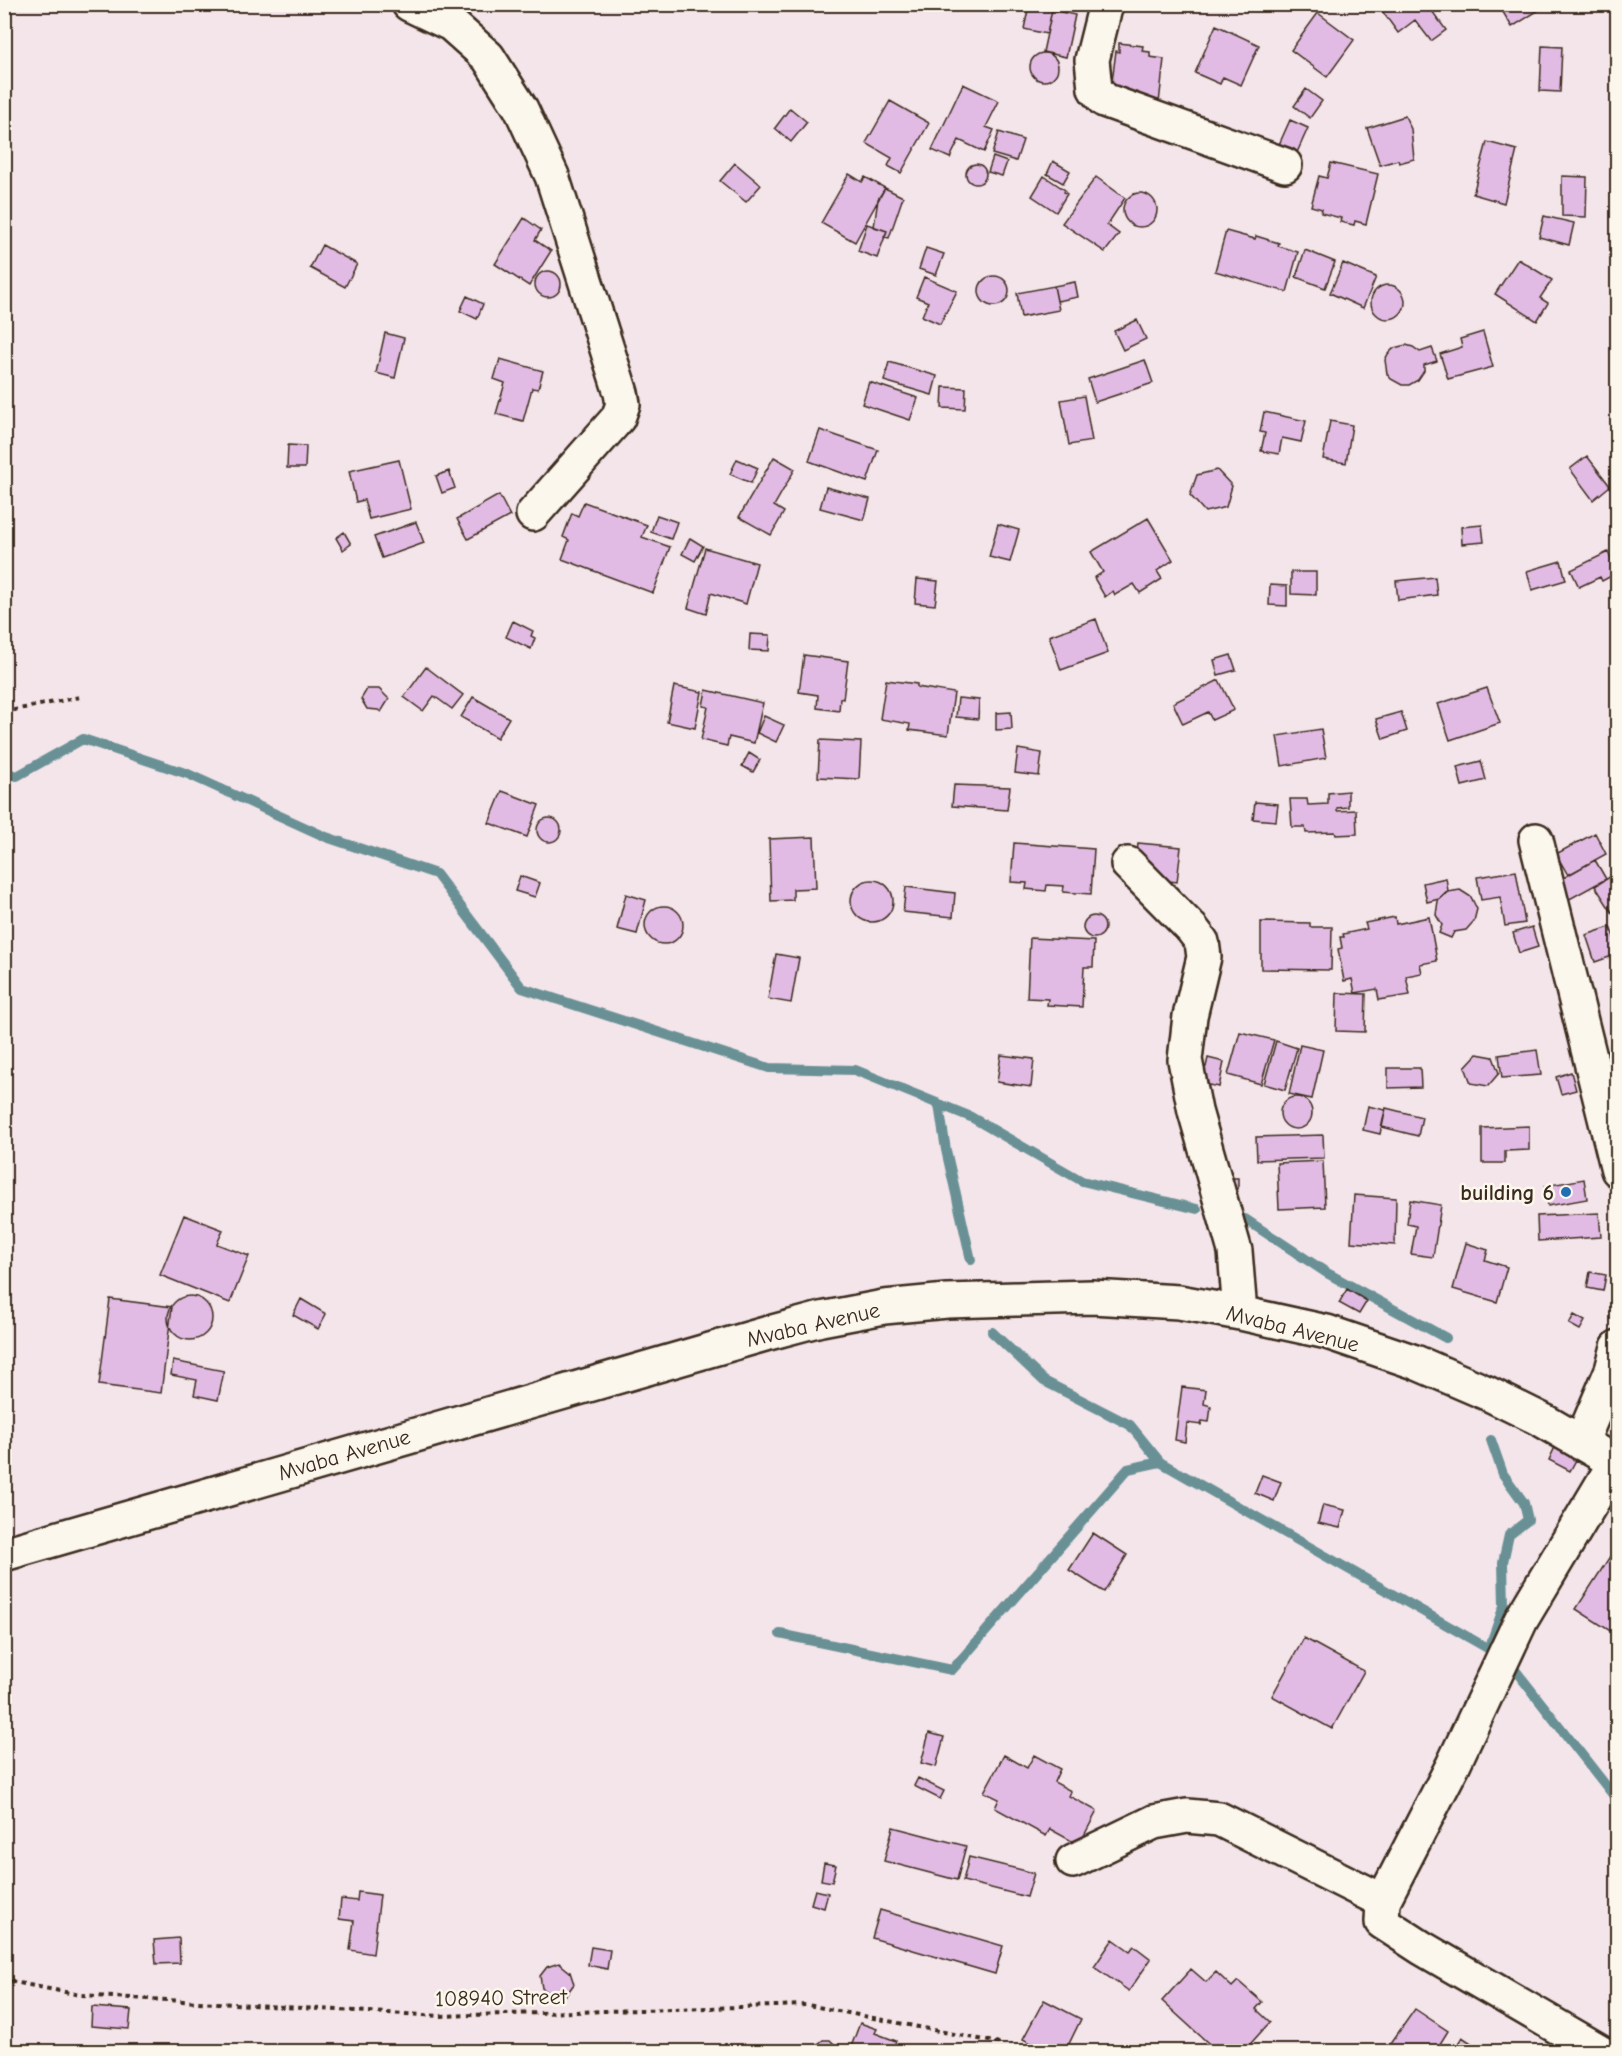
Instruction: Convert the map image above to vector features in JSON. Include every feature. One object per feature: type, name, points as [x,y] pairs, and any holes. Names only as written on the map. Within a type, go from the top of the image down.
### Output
[{"type":"street","points":[[410,4],[451,24],[488,57],[521,109],[552,176],[621,393],[623,404],[618,418],[533,514]]},
{"type":"street","points":[[1106,4],[1092,60],[1095,89],[1104,100],[1285,165]]},
{"type":"street","points":[[1536,840],[1617,1170]]},
{"type":"street","points":[[1128,864],[1202,942],[1204,957],[1190,1016],[1185,1060],[1195,1111],[1235,1251],[1240,1313]]},
{"type":"street","name":"Mvaba Avenue","points":[[4,1554],[821,1319],[884,1307],[946,1301],[1092,1297],[1179,1302],[1327,1332],[1415,1362],[1506,1402],[1544,1421],[1616,1464]]},
{"type":"street","points":[[1581,1443],[1612,1370],[1617,1347]]},
{"type":"street","points":[[1601,2052],[1422,1948],[1382,1922],[1383,1901],[1453,1765],[1521,1620],[1616,1464]]},
{"type":"street","points":[[1073,1861],[1154,1821],[1187,1816],[1219,1819],[1383,1901]]},
{"type":"path","points":[[4,712],[80,697]]},
{"type":"path","name":"108940 Street","points":[[4,1975],[14,1982],[80,1995],[439,2016],[808,2005],[999,2043]]},
{"type":"building","points":[[1377,4],[1427,4],[1446,30],[1431,41],[1415,20],[1398,33]]},
{"type":"building","points":[[1498,4],[1536,4],[1539,10],[1512,27]]},
{"type":"building","points":[[1029,5],[1052,10],[1047,34],[1024,29]]},
{"type":"building","points":[[1052,10],[1075,15],[1066,57],[1043,52]]},
{"type":"building","points":[[1318,13],[1354,40],[1327,77],[1291,50]]},
{"type":"building","points":[[1216,25],[1259,45],[1241,85],[1223,77],[1220,84],[1195,73]]},
{"type":"building","points":[[1119,43],[1143,46],[1142,51],[1150,52],[1150,57],[1164,59],[1159,103],[1110,97]]},
{"type":"building","points":[[1542,46],[1562,47],[1560,92],[1540,91]]},
{"type":"building","points":[[1044,53],[1054,57],[1058,67],[1054,77],[1044,81],[1034,77],[1030,67],[1034,57]]},
{"type":"building","points":[[963,84],[999,101],[986,127],[994,130],[984,152],[959,140],[950,158],[932,150]]},
{"type":"building","points":[[1306,89],[1322,101],[1310,118],[1294,106]]},
{"type":"building","points":[[890,101],[929,123],[901,173],[888,166],[892,158],[866,143]]},
{"type":"building","points":[[790,108],[807,122],[791,142],[775,128]]},
{"type":"building","points":[[1405,116],[1411,129],[1414,159],[1380,165],[1367,128]]},
{"type":"building","points":[[1290,120],[1308,128],[1295,157],[1277,149]]},
{"type":"building","points":[[999,132],[1023,140],[1016,161],[992,154]]},
{"type":"building","points":[[1487,142],[1517,150],[1504,203],[1473,194]]},
{"type":"building","points":[[993,157],[1007,162],[1002,176],[988,172]]},
{"type":"building","points":[[1053,161],[1070,171],[1063,183],[1047,174]]},
{"type":"building","points":[[735,163],[761,185],[746,202],[720,181]]},
{"type":"building","points":[[1331,163],[1378,174],[1366,224],[1355,221],[1354,225],[1340,222],[1341,218],[1321,213],[1322,209],[1311,206],[1319,176],[1327,178]]},
{"type":"building","points":[[972,164],[980,164],[986,170],[986,178],[980,184],[972,184],[966,178],[966,170]]},
{"type":"building","points":[[849,174],[862,182],[865,177],[885,188],[855,242],[821,223]]},
{"type":"building","points":[[1044,176],[1065,190],[1067,194],[1056,212],[1032,196]]},
{"type":"building","points":[[1562,176],[1587,177],[1586,217],[1562,216]]},
{"type":"building","points":[[1096,177],[1125,198],[1107,225],[1119,234],[1105,252],[1062,223]]},
{"type":"building","points":[[885,188],[903,197],[889,238],[884,237],[887,231],[874,227],[878,199]]},
{"type":"building","points":[[1140,193],[1152,198],[1157,210],[1152,222],[1140,227],[1128,222],[1123,210],[1128,198]]},
{"type":"building","points":[[1544,216],[1574,223],[1569,245],[1539,237]]},
{"type":"building","points":[[524,218],[541,230],[535,240],[551,251],[529,286],[495,264]]},
{"type":"building","points":[[867,224],[887,231],[877,258],[858,251]]},
{"type":"building","points":[[1226,231],[1255,239],[1256,236],[1298,252],[1287,292],[1215,271]]},
{"type":"building","points":[[322,245],[357,264],[345,287],[310,268]]},
{"type":"building","points":[[926,248],[944,254],[936,275],[919,269]]},
{"type":"building","points":[[1305,250],[1335,262],[1325,288],[1296,277]]},
{"type":"building","points":[[1518,259],[1552,280],[1540,298],[1548,303],[1537,321],[1495,294]]},
{"type":"building","points":[[1343,263],[1376,277],[1363,308],[1330,293]]},
{"type":"building","points":[[548,271],[557,275],[561,284],[557,293],[548,297],[539,293],[535,284],[539,275]]},
{"type":"building","points":[[994,276],[1005,280],[1009,291],[1005,302],[994,306],[983,302],[979,291],[983,280]]},
{"type":"building","points":[[924,277],[957,291],[940,324],[922,316],[928,302],[916,297]]},
{"type":"building","points":[[1075,282],[1078,297],[1057,301],[1054,286]]},
{"type":"building","points":[[1388,285],[1400,290],[1405,302],[1400,314],[1388,319],[1376,314],[1371,302],[1376,290]]},
{"type":"building","points":[[1054,286],[1059,310],[1021,317],[1017,293]]},
{"type":"building","points":[[467,296],[483,304],[477,319],[460,311]]},
{"type":"building","points":[[1137,320],[1146,339],[1123,350],[1114,331]]},
{"type":"building","points":[[1483,332],[1493,367],[1448,379],[1440,354],[1462,347],[1460,339]]},
{"type":"building","points":[[385,333],[404,338],[395,378],[376,373]]},
{"type":"building","points":[[1406,345],[1420,352],[1432,348],[1437,361],[1424,365],[1424,371],[1418,380],[1409,385],[1402,385],[1387,374],[1385,360],[1394,348]]},
{"type":"building","points":[[500,359],[543,371],[538,389],[532,388],[523,421],[496,414],[505,383],[494,379]]},
{"type":"building","points":[[1145,360],[1153,383],[1095,402],[1088,379]]},
{"type":"building","points":[[889,362],[937,376],[932,395],[884,381]]},
{"type":"building","points":[[869,382],[918,398],[910,420],[862,404]]},
{"type":"building","points":[[943,387],[966,388],[965,409],[942,408]]},
{"type":"building","points":[[1084,396],[1092,441],[1069,445],[1061,400]]},
{"type":"building","points":[[1264,412],[1306,421],[1301,442],[1282,438],[1279,454],[1261,451],[1265,433],[1260,432]]},
{"type":"building","points":[[1330,421],[1352,425],[1346,463],[1323,459]]},
{"type":"building","points":[[820,430],[878,450],[867,482],[809,461]]},
{"type":"building","points":[[288,445],[306,446],[305,468],[287,468]]},
{"type":"building","points":[[1587,456],[1610,486],[1593,500],[1570,469]]},
{"type":"building","points":[[774,457],[795,469],[774,506],[784,512],[771,535],[739,517]]},
{"type":"building","points":[[737,459],[758,468],[751,483],[730,474]]},
{"type":"building","points":[[399,460],[411,509],[369,519],[364,500],[356,502],[349,471]]},
{"type":"building","points":[[1217,470],[1232,486],[1226,507],[1205,512],[1190,495],[1197,475]]},
{"type":"building","points":[[449,471],[455,488],[442,493],[436,476]]},
{"type":"building","points":[[826,487],[870,499],[864,520],[820,508]]},
{"type":"building","points":[[499,495],[510,516],[468,539],[457,519]]},
{"type":"building","points":[[584,502],[647,525],[642,537],[670,547],[653,593],[562,559],[569,540],[563,537],[572,513],[578,516]]},
{"type":"building","points":[[657,515],[677,522],[671,539],[651,532]]},
{"type":"building","points":[[1148,518],[1173,560],[1157,571],[1162,579],[1140,593],[1134,584],[1115,595],[1113,591],[1105,597],[1094,578],[1103,572],[1091,552]]},
{"type":"building","points":[[416,522],[424,543],[382,558],[374,537]]},
{"type":"building","points":[[998,524],[1019,530],[1010,562],[989,557]]},
{"type":"building","points":[[1482,525],[1484,542],[1462,544],[1461,527]]},
{"type":"building","points":[[344,532],[351,544],[343,550],[336,538]]},
{"type":"building","points":[[690,538],[703,546],[695,561],[682,554]]},
{"type":"building","points":[[705,548],[757,563],[746,604],[711,593],[706,614],[688,608]]},
{"type":"building","points":[[1608,552],[1617,573],[1602,581],[1600,577],[1579,587],[1571,570]]},
{"type":"building","points":[[1561,561],[1566,580],[1532,590],[1527,571]]},
{"type":"building","points":[[1291,572],[1316,572],[1316,595],[1291,594]]},
{"type":"building","points":[[1435,577],[1437,595],[1398,600],[1396,581]]},
{"type":"building","points":[[917,579],[938,581],[935,605],[915,603]]},
{"type":"building","points":[[1270,585],[1287,586],[1287,606],[1269,605]]},
{"type":"building","points":[[1096,619],[1108,653],[1061,670],[1049,636]]},
{"type":"building","points":[[513,621],[533,631],[531,636],[535,638],[531,649],[506,637]]},
{"type":"building","points":[[750,634],[770,635],[769,651],[749,650]]},
{"type":"building","points":[[804,655],[848,661],[843,699],[840,698],[839,711],[817,708],[818,695],[799,692]]},
{"type":"building","points":[[1231,655],[1236,670],[1218,675],[1214,660]]},
{"type":"building","points":[[426,667],[463,695],[452,709],[434,696],[423,711],[404,697]]},
{"type":"building","points":[[886,680],[917,684],[917,687],[954,693],[948,735],[909,730],[910,724],[880,719]]},
{"type":"building","points":[[1219,680],[1234,710],[1212,720],[1208,712],[1183,724],[1173,703]]},
{"type":"building","points":[[674,686],[702,692],[695,728],[667,722]]},
{"type":"building","points":[[1487,688],[1500,723],[1450,740],[1438,704]]},
{"type":"building","points":[[367,689],[379,689],[389,699],[381,712],[367,709],[361,699]]},
{"type":"building","points":[[706,690],[763,703],[754,743],[729,737],[727,746],[701,740],[708,707],[703,706]]},
{"type":"building","points":[[473,697],[509,718],[497,738],[461,717]]},
{"type":"building","points":[[958,698],[979,700],[978,719],[956,717]]},
{"type":"building","points":[[1011,712],[1012,729],[996,730],[996,713]]},
{"type":"building","points":[[1401,712],[1407,731],[1383,739],[1376,719]]},
{"type":"building","points":[[764,716],[784,725],[776,742],[757,733]]},
{"type":"building","points":[[1321,729],[1326,758],[1282,766],[1277,736]]},
{"type":"building","points":[[820,740],[861,742],[859,779],[818,777]]},
{"type":"building","points":[[1018,749],[1042,753],[1039,776],[1015,773]]},
{"type":"building","points":[[749,753],[760,760],[753,772],[742,766]]},
{"type":"building","points":[[1481,761],[1486,780],[1462,786],[1457,767]]},
{"type":"building","points":[[954,785],[1010,787],[1007,810],[952,806]]},
{"type":"building","points":[[502,791],[539,805],[527,837],[489,823]]},
{"type":"building","points":[[1348,791],[1348,807],[1337,808],[1337,811],[1356,810],[1357,834],[1306,833],[1305,827],[1292,827],[1290,799],[1307,799],[1308,805],[1328,804],[1328,793]]},
{"type":"building","points":[[1255,802],[1278,804],[1276,821],[1253,819]]},
{"type":"building","points":[[549,818],[554,819],[560,825],[560,835],[554,841],[549,842],[544,841],[538,835],[537,830],[538,825],[544,819]]},
{"type":"building","points":[[1595,833],[1606,854],[1568,875],[1556,854]]},
{"type":"building","points":[[814,837],[816,888],[793,889],[793,900],[771,901],[769,839]]},
{"type":"building","points":[[1014,843],[1094,849],[1091,894],[1063,892],[1064,886],[1047,885],[1046,891],[1026,889],[1027,883],[1011,882]]},
{"type":"building","points":[[1138,843],[1181,847],[1177,882],[1152,879],[1136,866]]},
{"type":"building","points":[[1595,860],[1606,879],[1566,901],[1556,882]]},
{"type":"building","points":[[1516,871],[1525,923],[1505,926],[1500,897],[1481,900],[1477,877]]},
{"type":"building","points":[[1618,872],[1618,915],[1615,917],[1595,886]]},
{"type":"building","points":[[520,876],[540,883],[535,897],[515,891]]},
{"type":"building","points":[[1446,878],[1448,891],[1439,899],[1427,902],[1423,883]]},
{"type":"building","points":[[872,880],[880,881],[887,886],[892,893],[892,909],[887,916],[880,921],[872,922],[864,921],[857,916],[852,909],[851,901],[852,893],[857,886],[864,881]]},
{"type":"building","points":[[906,887],[955,893],[953,917],[903,912]]},
{"type":"building","points":[[1460,890],[1471,897],[1477,909],[1474,921],[1466,930],[1454,932],[1451,938],[1439,933],[1442,925],[1436,915],[1438,901],[1448,892]]},
{"type":"building","points":[[626,894],[646,900],[637,934],[617,929]]},
{"type":"building","points":[[664,906],[678,911],[683,925],[678,939],[664,944],[650,939],[645,925],[650,911]]},
{"type":"building","points":[[1094,916],[1102,919],[1105,927],[1102,935],[1094,938],[1086,935],[1083,927],[1086,919]]},
{"type":"building","points":[[1395,917],[1396,924],[1429,917],[1437,961],[1420,964],[1422,973],[1406,976],[1410,995],[1379,1000],[1377,989],[1355,993],[1352,979],[1344,981],[1338,949],[1342,948],[1340,937],[1344,937],[1343,934],[1367,929],[1365,923]]},
{"type":"building","points":[[1261,922],[1310,923],[1310,927],[1332,927],[1331,970],[1261,969]]},
{"type":"building","points":[[1532,927],[1538,947],[1519,953],[1513,933]]},
{"type":"building","points":[[1610,927],[1618,947],[1618,954],[1595,962],[1586,935]]},
{"type":"building","points":[[1030,938],[1094,941],[1093,967],[1084,967],[1082,1007],[1047,1005],[1048,999],[1027,998]]},
{"type":"building","points":[[776,954],[799,958],[791,1003],[768,999]]},
{"type":"building","points":[[1337,993],[1366,994],[1365,1032],[1336,1031]]},
{"type":"building","points":[[1240,1032],[1274,1040],[1261,1084],[1228,1075]]},
{"type":"building","points":[[1276,1041],[1297,1048],[1285,1090],[1264,1084]]},
{"type":"building","points":[[1300,1045],[1323,1050],[1312,1099],[1289,1094]]},
{"type":"building","points":[[1537,1050],[1541,1075],[1502,1078],[1499,1055]]},
{"type":"building","points":[[1477,1054],[1493,1057],[1499,1073],[1488,1086],[1471,1083],[1465,1067]]},
{"type":"building","points":[[1001,1055],[1034,1059],[1031,1087],[997,1082]]},
{"type":"building","points":[[1208,1058],[1224,1062],[1219,1087],[1205,1084],[1197,1066],[1206,1067]]},
{"type":"building","points":[[1388,1068],[1420,1068],[1421,1087],[1388,1088]]},
{"type":"building","points":[[1571,1072],[1576,1090],[1561,1094],[1556,1077]]},
{"type":"building","points":[[1296,1097],[1307,1102],[1312,1113],[1307,1124],[1296,1129],[1285,1124],[1280,1113],[1285,1102]]},
{"type":"building","points":[[1368,1106],[1385,1110],[1380,1134],[1363,1130]]},
{"type":"building","points":[[1386,1108],[1422,1117],[1418,1136],[1382,1127]]},
{"type":"building","points":[[1529,1126],[1529,1150],[1505,1151],[1505,1163],[1482,1163],[1482,1128]]},
{"type":"building","points":[[1323,1135],[1324,1158],[1257,1160],[1256,1137]]},
{"type":"building","points":[[1323,1161],[1325,1207],[1279,1209],[1277,1163]]},
{"type":"building","points":[[1228,1178],[1238,1178],[1238,1189],[1235,1189],[1234,1199]]},
{"type":"building","name":"building 6","points":[[1584,1179],[1587,1199],[1548,1206],[1545,1186]]},
{"type":"building","points":[[1354,1195],[1396,1198],[1395,1245],[1351,1242]]},
{"type":"building","points":[[1410,1200],[1441,1205],[1433,1257],[1411,1254],[1416,1226],[1407,1224]]},
{"type":"building","points":[[1599,1213],[1601,1237],[1538,1241],[1537,1216]]},
{"type":"building","points":[[184,1215],[223,1230],[217,1244],[249,1256],[230,1303],[160,1275]]},
{"type":"building","points":[[1466,1243],[1488,1250],[1485,1260],[1507,1267],[1497,1302],[1453,1289]]},
{"type":"building","points":[[1590,1272],[1606,1275],[1603,1291],[1587,1288]]},
{"type":"building","points":[[1347,1289],[1367,1301],[1359,1314],[1339,1303]]},
{"type":"building","points":[[190,1296],[205,1303],[212,1318],[205,1333],[190,1340],[175,1333],[168,1318],[175,1303]]},
{"type":"building","points":[[110,1299],[172,1307],[161,1393],[99,1385]]},
{"type":"building","points":[[301,1299],[326,1314],[318,1329],[293,1315]]},
{"type":"building","points":[[1574,1315],[1585,1321],[1580,1330],[1569,1324]]},
{"type":"building","points":[[173,1361],[224,1371],[218,1400],[194,1395],[197,1380],[171,1375]]},
{"type":"building","points":[[1182,1387],[1206,1390],[1204,1404],[1211,1406],[1209,1422],[1202,1421],[1201,1425],[1187,1423],[1185,1442],[1175,1440]]},
{"type":"building","points":[[1555,1447],[1576,1460],[1570,1471],[1549,1460]]},
{"type":"building","points":[[1262,1475],[1281,1482],[1274,1501],[1255,1493]]},
{"type":"building","points":[[1323,1505],[1345,1510],[1340,1528],[1318,1523]]},
{"type":"building","points":[[1093,1533],[1127,1555],[1104,1592],[1069,1570]]},
{"type":"building","points":[[1618,1544],[1618,1636],[1576,1609]]},
{"type":"building","points":[[1304,1638],[1364,1671],[1332,1729],[1272,1696]]},
{"type":"building","points":[[929,1733],[944,1737],[936,1767],[921,1763]]},
{"type":"building","points":[[1004,1755],[1027,1768],[1034,1755],[1060,1769],[1054,1782],[1071,1791],[1069,1796],[1097,1811],[1079,1845],[1050,1829],[1046,1836],[995,1808],[999,1799],[984,1792]]},
{"type":"building","points":[[918,1778],[944,1791],[940,1799],[914,1786]]},
{"type":"building","points":[[893,1827],[966,1846],[957,1880],[884,1861]]},
{"type":"building","points":[[969,1857],[1034,1873],[1027,1897],[963,1881]]},
{"type":"building","points":[[824,1863],[836,1865],[832,1882],[821,1880]]},
{"type":"building","points":[[815,1890],[828,1893],[824,1908],[811,1904]]},
{"type":"building","points":[[358,1892],[380,1895],[373,1954],[350,1950],[354,1921],[339,1919],[341,1899],[357,1901]]},
{"type":"building","points":[[880,1910],[1003,1946],[995,1974],[872,1938]]},
{"type":"building","points":[[179,1938],[180,1963],[156,1964],[154,1940]]},
{"type":"building","points":[[1113,1939],[1130,1951],[1134,1946],[1151,1959],[1129,1991],[1094,1967]]},
{"type":"building","points":[[591,1947],[610,1950],[607,1969],[588,1965]]},
{"type":"building","points":[[559,1963],[570,1972],[574,1984],[566,1995],[552,1997],[542,1988],[540,1976],[547,1967]]},
{"type":"building","points":[[1191,1969],[1206,1982],[1216,1972],[1232,1987],[1238,1981],[1262,2002],[1256,2009],[1270,2022],[1243,2052],[1218,2052],[1162,2001]]},
{"type":"building","points":[[1044,2000],[1081,2019],[1065,2052],[1047,2052],[1023,2039]]},
{"type":"building","points":[[92,2007],[131,2010],[129,2029],[91,2026]]},
{"type":"building","points":[[1415,2009],[1448,2031],[1435,2052],[1388,2052],[1386,2050]]},
{"type":"building","points":[[860,2023],[877,2029],[875,2033],[896,2041],[892,2052],[849,2052]]},
{"type":"building","points":[[1462,2037],[1485,2052],[1453,2052]]},
{"type":"building","points":[[823,2040],[830,2040],[837,2052],[815,2052],[818,2044]]},
{"type":"building","points":[[4,2046],[40,2048],[40,2052],[4,2052]]},
{"type":"waterway","points":[[4,772],[17,776],[83,739],[188,774],[326,837],[436,874],[522,988],[769,1068],[855,1070],[971,1117],[1082,1181],[1197,1209]]},
{"type":"waterway","points":[[939,1105],[946,1150],[971,1260]]},
{"type":"waterway","points":[[1245,1219],[1327,1273],[1446,1338]]},
{"type":"waterway","points":[[992,1332],[1044,1381],[1130,1425],[1160,1462]]},
{"type":"waterway","points":[[1489,1649],[1504,1606],[1503,1562],[1509,1535],[1528,1520],[1524,1503],[1503,1474],[1491,1440]]},
{"type":"waterway","points":[[780,1634],[952,1670],[1128,1469],[1160,1462],[1489,1649],[1512,1666],[1618,1801]]},
{"type":"place","name":"building 6","points":[[1566,1192]]}]
